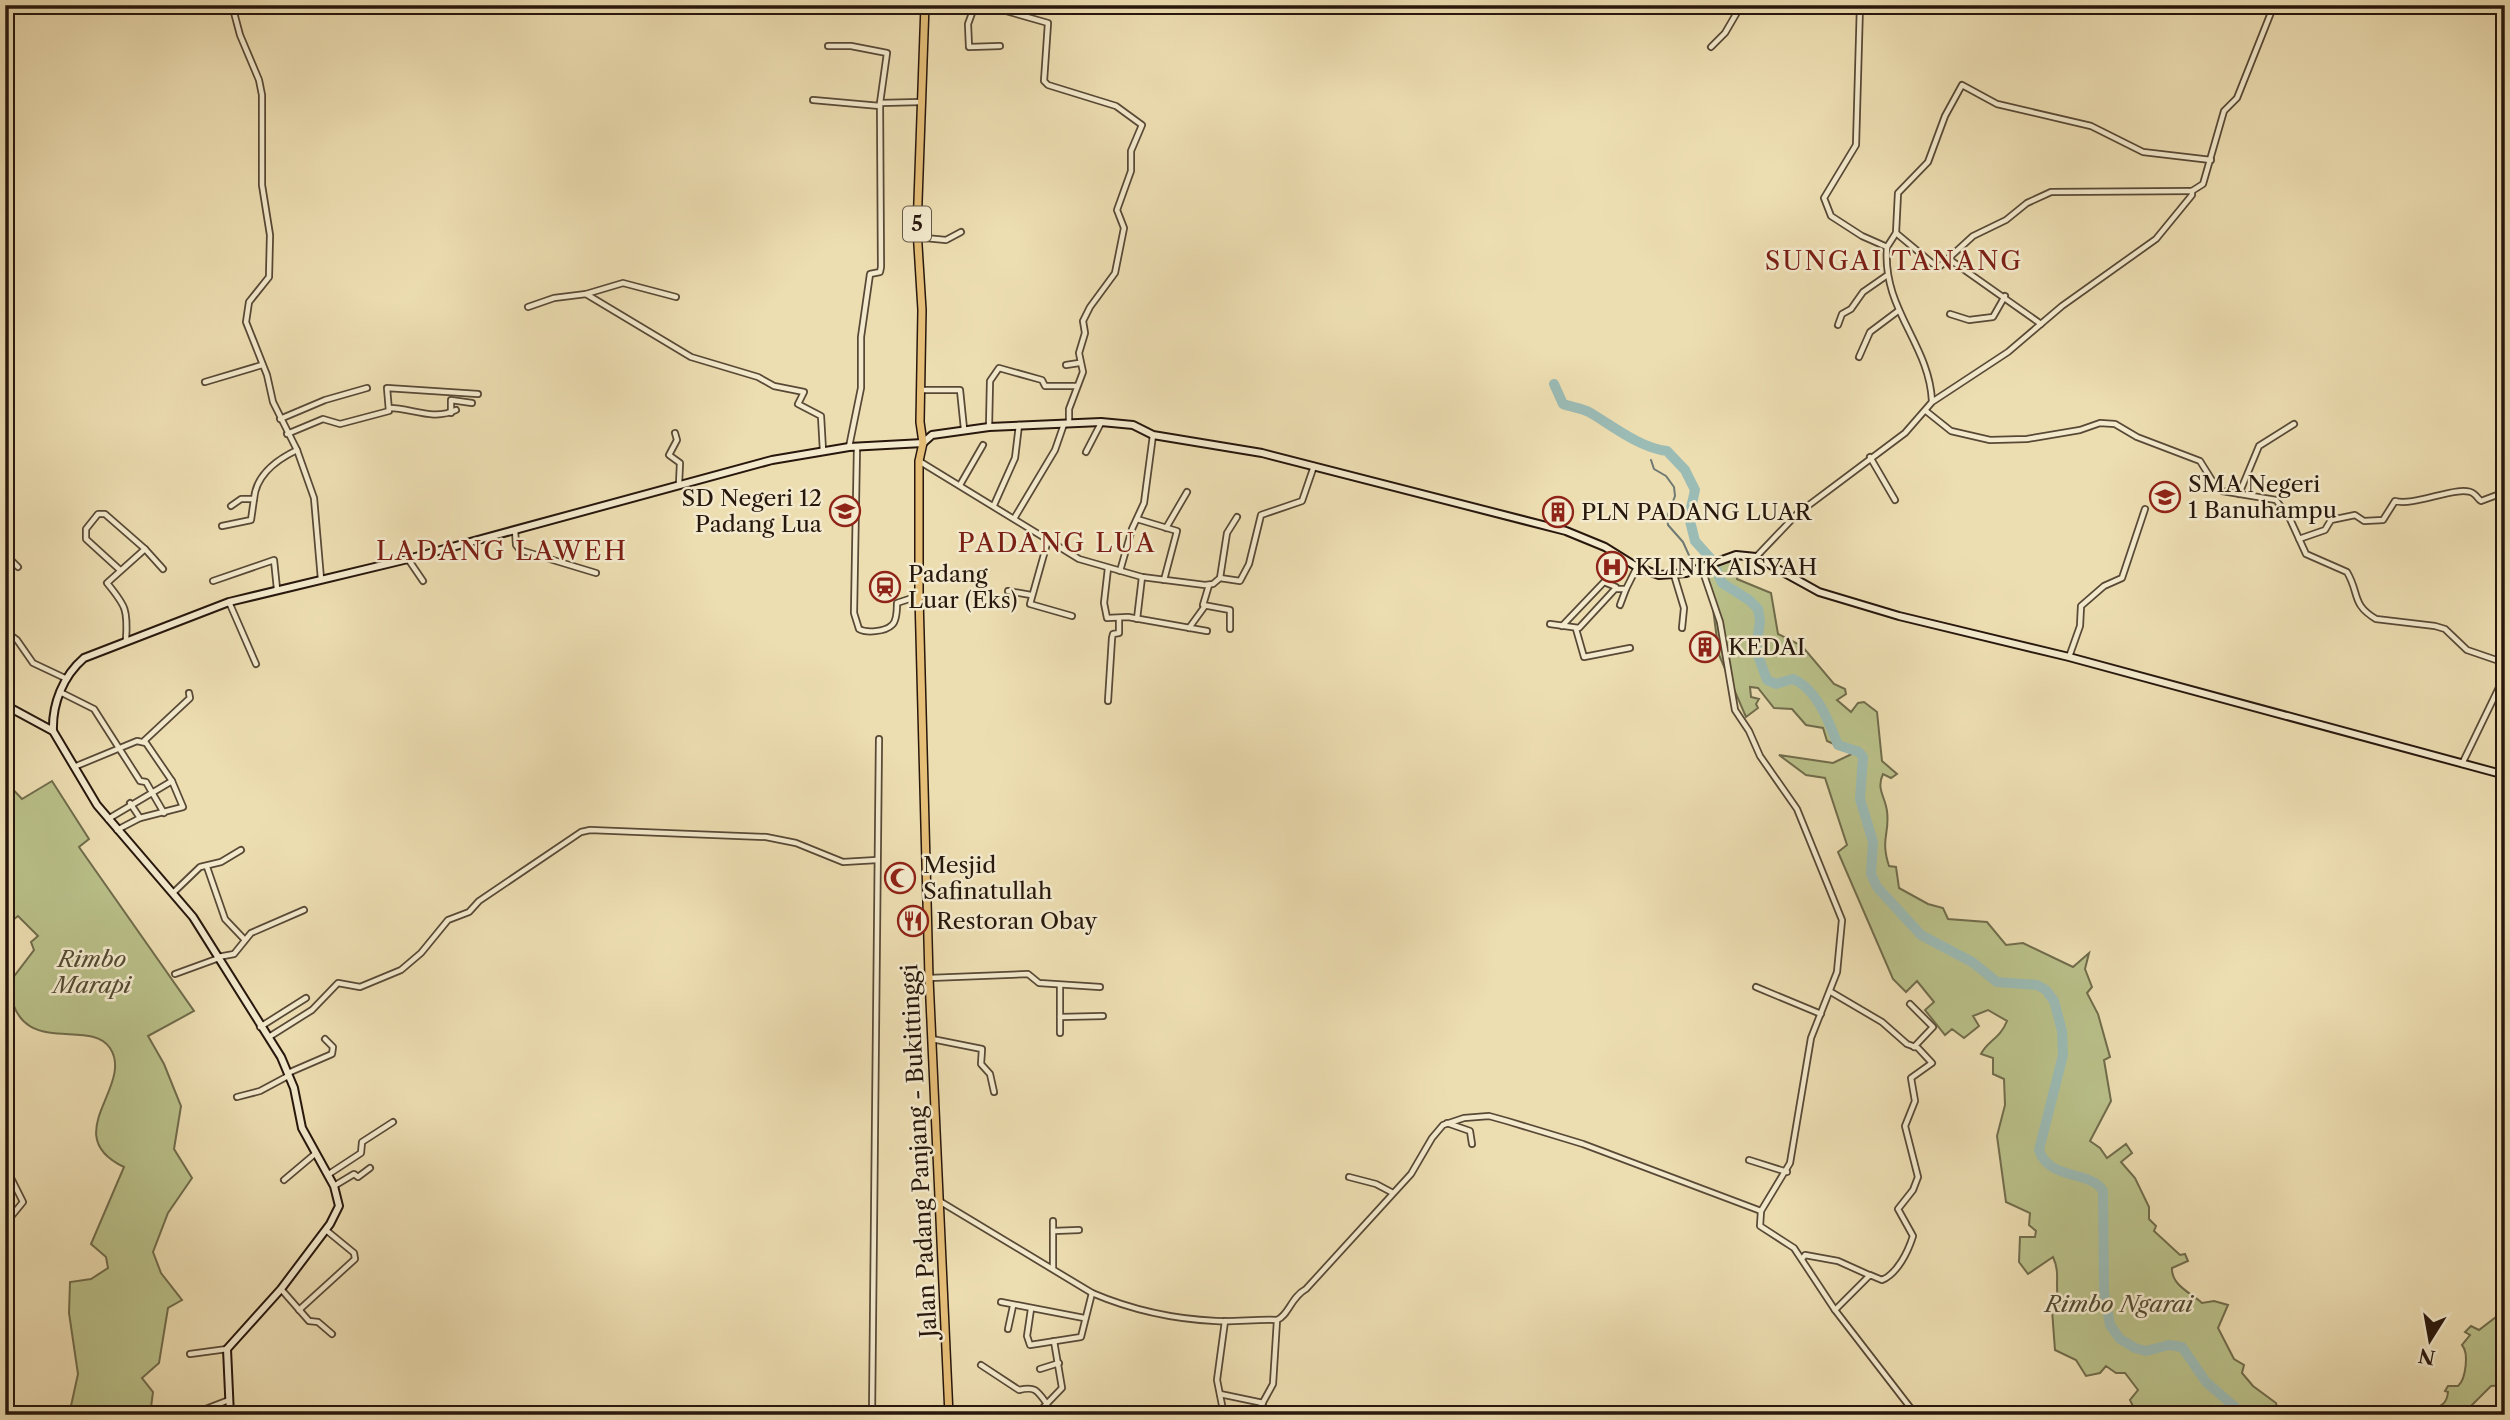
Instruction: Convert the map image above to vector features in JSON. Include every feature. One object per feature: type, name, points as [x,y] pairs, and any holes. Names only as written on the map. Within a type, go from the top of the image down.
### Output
[{"type":"highway","name":"Jalan Padang Panjang - Bukittinggi","points":[[925,5],[917,229],[923,390],[920,422],[923,443],[919,461],[919,596],[929,978],[949,1415]]},
{"type":"main road","points":[[53,732],[53,712],[60,692],[66,679],[84,658],[229,602],[408,559],[679,484],[823,451],[923,443],[932,435],[964,429],[1101,422],[1133,425],[1153,435],[1262,453],[1566,531],[1605,547],[1637,567],[1659,575],[1674,575],[1732,556],[1756,557],[1819,593],[1919,622],[2070,657],[2505,775]]},
{"type":"main road","points":[[5,705],[53,732],[108,818],[174,892],[219,957],[288,1074],[294,1088],[302,1128],[334,1186],[339,1206],[328,1227],[281,1289],[231,1340],[226,1349],[230,1415]]},
{"type":"main road","points":[[40,723],[53,712]]},
{"type":"street","points":[[232,5],[240,36],[257,72],[262,95],[262,186],[270,235],[267,282],[249,302],[246,322],[280,419],[297,450],[317,509],[315,532],[321,579]]},
{"type":"street","points":[[975,5],[968,24],[969,47],[1000,46]]},
{"type":"street","points":[[985,5],[1048,23],[1044,55],[1044,81],[1048,85],[1116,106],[1142,125],[1131,151],[1131,171],[1117,210],[1124,228],[1115,273],[1085,316],[1079,363],[1083,372],[1069,409],[1067,424],[1055,450],[1014,517]]},
{"type":"street","points":[[1712,47],[1725,33],[1739,9],[1738,5]]},
{"type":"street","points":[[1860,5],[1856,145],[1824,198],[1831,216],[1862,236],[1887,247]]},
{"type":"street","points":[[1896,233],[1935,267],[1950,259],[1973,236],[2006,220],[2027,203],[2051,192],[2192,191],[2203,184],[2224,111],[2237,98],[2274,5]]},
{"type":"street","points":[[828,46],[851,46],[887,53],[880,104],[881,267],[880,272],[870,274],[861,337],[861,387],[853,447],[854,613],[859,629],[872,632],[891,626],[895,622],[897,603],[919,596]]},
{"type":"street","points":[[1931,402],[1927,366],[1898,311],[1886,276],[1887,247],[1896,233],[1898,193],[1928,162],[1945,116],[1962,85],[1997,104],[2091,126],[2143,152],[2211,160]]},
{"type":"street","points":[[813,100],[880,104],[921,102]]},
{"type":"street","points":[[1756,557],[1797,514],[1905,433],[1931,402],[2008,352],[2040,324],[2155,239],[2192,195],[2192,191]]},
{"type":"street","points":[[917,229],[925,238],[946,240],[961,232]]},
{"type":"street","points":[[1950,259],[2005,296],[2040,324]]},
{"type":"street","points":[[1838,325],[1842,314],[1852,309],[1863,292],[1886,276]]},
{"type":"street","points":[[528,307],[554,298],[605,291],[623,284],[676,297]]},
{"type":"street","points":[[586,294],[691,357],[758,377],[775,386],[804,392],[799,405],[821,416],[823,451]]},
{"type":"street","points":[[1950,314],[1966,319],[1993,317],[2005,296]]},
{"type":"street","points":[[1859,357],[1870,332],[1898,311]]},
{"type":"street","points":[[1066,365],[1079,363]]},
{"type":"street","points":[[205,382],[262,365]]},
{"type":"street","points":[[989,427],[990,382],[999,368],[1042,380],[1045,386],[1077,386]]},
{"type":"street","points":[[280,419],[325,400],[366,388]]},
{"type":"street","points":[[390,408],[387,388],[478,394]]},
{"type":"street","points":[[923,390],[960,390],[964,429]]},
{"type":"street","points":[[288,434],[323,419],[340,424],[390,408],[400,408],[419,415],[453,411],[451,400],[472,403]]},
{"type":"street","points":[[1926,411],[1951,431],[1990,440],[2027,439],[2088,429],[2100,423],[2115,424],[2137,437],[2200,461],[2217,489],[2276,500],[2310,557],[2347,572],[2361,610],[2376,620],[2445,629],[2467,650],[2505,663]]},
{"type":"street","points":[[1086,452],[1101,422]]},
{"type":"street","points":[[2239,494],[2259,446],[2294,424]]},
{"type":"street","points":[[993,505],[1016,458],[1019,425]]},
{"type":"street","points":[[675,433],[677,440],[669,456],[680,463],[679,484]]},
{"type":"street","points":[[1120,571],[1144,503],[1153,435]]},
{"type":"street","points":[[960,485],[983,445]]},
{"type":"street","points":[[222,526],[251,520],[257,480],[280,458],[297,450]]},
{"type":"street","points":[[1870,457],[1895,500]]},
{"type":"street","points":[[919,461],[1079,559],[1142,577],[1209,584],[1220,578],[1240,581],[1249,564],[1261,515],[1302,501],[1314,466]]},
{"type":"street","points":[[2299,539],[2325,530],[2330,520],[2355,515],[2364,521],[2383,520],[2395,501],[2410,504],[2462,491],[2473,493],[2481,501],[2505,492]]},
{"type":"street","points":[[1166,528],[1187,492]]},
{"type":"street","points":[[231,506],[241,499],[254,499]]},
{"type":"street","points":[[2070,657],[2080,626],[2081,606],[2104,586],[2122,578],[2146,509]]},
{"type":"street","points":[[120,570],[86,539],[86,530],[97,514],[105,514],[145,548],[163,569]]},
{"type":"street","points":[[1220,578],[1227,533],[1237,517]]},
{"type":"street","points":[[1137,519],[1177,533],[1164,580]]},
{"type":"street","points":[[515,529],[516,545],[520,550],[596,573]]},
{"type":"street","points":[[1048,540],[1031,595],[1031,605],[1072,616]]},
{"type":"street","points":[[126,640],[128,613],[118,594],[107,583],[145,548]]},
{"type":"street","points":[[5,554],[18,567]]},
{"type":"street","points":[[408,559],[423,581]]},
{"type":"street","points":[[213,581],[274,560],[277,589]]},
{"type":"street","points":[[1701,565],[1720,622],[1735,710],[1749,731],[1760,756],[1797,809],[1842,920],[1841,953],[1831,992],[1811,1038],[1787,1172],[1761,1211],[1760,1226],[1794,1248],[1835,1310],[1916,1415]]},
{"type":"street","points":[[1620,605],[1637,567]]},
{"type":"street","points":[[1108,568],[1104,614],[1118,627]]},
{"type":"street","points":[[1674,575],[1684,608],[1682,628]]},
{"type":"street","points":[[1137,619],[1142,577]]},
{"type":"street","points":[[1562,626],[1604,582],[1626,589]]},
{"type":"street","points":[[1189,628],[1205,606],[1203,603],[1209,584]]},
{"type":"street","points":[[1576,629],[1617,587]]},
{"type":"street","points":[[1008,591],[1031,595]]},
{"type":"street","points":[[229,602],[256,664]]},
{"type":"street","points":[[1205,606],[1230,610],[1230,629]]},
{"type":"street","points":[[1108,701],[1112,638],[1118,627],[1137,619],[1206,631]]},
{"type":"street","points":[[1550,624],[1576,629]]},
{"type":"street","points":[[1576,629],[1584,657],[1630,648]]},
{"type":"street","points":[[5,631],[17,640],[33,663],[66,679]]},
{"type":"street","points":[[2462,764],[2505,675]]},
{"type":"street","points":[[60,692],[94,709],[140,781],[146,782],[164,813]]},
{"type":"street","points":[[73,767],[121,750],[137,741],[144,741],[190,698],[188,693]]},
{"type":"street","points":[[872,1415],[879,739]]},
{"type":"street","points":[[117,830],[140,818],[183,807],[172,781],[144,741]]},
{"type":"street","points":[[108,818],[172,781]]},
{"type":"street","points":[[130,803],[140,818]]},
{"type":"street","points":[[268,1038],[312,1010],[338,983],[360,987],[401,970],[421,953],[447,920],[469,912],[479,901],[590,830],[766,837],[796,844],[843,862],[877,860]]},
{"type":"street","points":[[174,892],[200,867],[206,867],[241,850]]},
{"type":"street","points":[[206,867],[225,919],[244,939]]},
{"type":"street","points":[[175,974],[234,954],[244,939],[304,910]]},
{"type":"street","points":[[929,978],[1028,974],[1039,983],[1100,987]]},
{"type":"street","points":[[1060,984],[1060,1033]]},
{"type":"street","points":[[1756,987],[1821,1014]]},
{"type":"street","points":[[1802,1259],[1805,1255],[1838,1261],[1882,1280],[1890,1277],[1913,1236],[1898,1209],[1913,1190],[1918,1177],[1905,1126],[1915,1101],[1911,1078],[1932,1063],[1882,1022],[1831,992]]},
{"type":"street","points":[[260,1027],[306,998]]},
{"type":"street","points":[[1910,1004],[1933,1027],[1914,1047]]},
{"type":"street","points":[[1060,1017],[1103,1016]]},
{"type":"street","points":[[237,1097],[260,1091],[288,1074],[332,1054],[333,1047],[325,1039]]},
{"type":"street","points":[[932,1039],[982,1049],[981,1064],[990,1074],[995,1092]]},
{"type":"street","points":[[941,1202],[1092,1293],[1137,1310],[1225,1321],[1277,1320],[1283,1317],[1296,1295],[1306,1289],[1411,1174],[1432,1138],[1447,1123],[1489,1116],[1507,1121],[1583,1144],[1761,1211]]},
{"type":"street","points":[[329,1174],[361,1153],[362,1142],[393,1122]]},
{"type":"street","points":[[1447,1123],[1470,1131],[1472,1144]]},
{"type":"street","points":[[284,1180],[316,1153]]},
{"type":"street","points":[[5,1156],[6,1171],[23,1202],[19,1211],[5,1224]]},
{"type":"street","points":[[1749,1160],[1787,1172]]},
{"type":"street","points":[[334,1186],[354,1174],[358,1177],[370,1168]]},
{"type":"street","points":[[1349,1177],[1376,1184],[1393,1193]]},
{"type":"street","points":[[1053,1221],[1053,1269]]},
{"type":"street","points":[[299,1310],[355,1259],[354,1253],[328,1227]]},
{"type":"street","points":[[1053,1231],[1079,1230]]},
{"type":"street","points":[[1835,1310],[1870,1275]]},
{"type":"street","points":[[281,1289],[299,1310],[332,1334]]},
{"type":"street","points":[[1031,1309],[1028,1342],[1031,1345],[1081,1337],[1092,1293]]},
{"type":"street","points":[[1001,1302],[1084,1318]]},
{"type":"street","points":[[1008,1329],[1013,1306]]},
{"type":"street","points":[[1256,1415],[1273,1384],[1277,1320]]},
{"type":"street","points":[[1224,1415],[1217,1380],[1225,1321]]},
{"type":"street","points":[[1036,1415],[1062,1388],[1054,1341]]},
{"type":"street","points":[[190,1354],[226,1349]]},
{"type":"street","points":[[1040,1369],[1059,1363]]},
{"type":"street","points":[[981,1365],[1019,1390],[1035,1388],[1047,1404]]},
{"type":"street","points":[[1220,1394],[1263,1403]]},
{"type":"street","points":[[190,1415],[230,1400]]},
{"type":"green space","name":"Rimbo Ngarai","points":[[1738,552],[1733,569],[1738,571],[1737,579],[1771,593],[1778,634],[1802,646],[1834,684],[1845,689],[1846,694],[1837,700],[1851,712],[1858,703],[1864,702],[1877,712],[1882,761],[1897,774],[1891,778],[1883,774],[1880,784],[1887,811],[1886,857],[1889,866],[1896,867],[1899,888],[1928,904],[1943,908],[1948,919],[1987,922],[2006,945],[2023,943],[2073,967],[2089,953],[2085,969],[2092,987],[2087,993],[2098,1014],[2110,1057],[2104,1060],[2111,1101],[2090,1141],[2100,1148],[2107,1158],[2126,1144],[2132,1153],[2121,1162],[2135,1178],[2149,1207],[2149,1219],[2156,1226],[2154,1231],[2180,1255],[2185,1254],[2188,1261],[2172,1268],[2175,1279],[2202,1303],[2214,1301],[2228,1305],[2218,1328],[2234,1359],[2244,1365],[2242,1373],[2253,1386],[2276,1403],[2279,1415],[2137,1415],[2130,1400],[2138,1390],[2125,1373],[2116,1373],[2106,1366],[2100,1373],[2086,1376],[2076,1360],[2055,1350],[2052,1310],[2059,1304],[2055,1263],[2053,1257],[2028,1274],[2019,1262],[2020,1237],[2035,1237],[2036,1231],[2029,1225],[2030,1213],[2006,1202],[1997,1136],[2005,1105],[2004,1079],[1993,1074],[1993,1058],[1981,1054],[2007,1021],[1988,1010],[1973,1016],[1979,1026],[1964,1038],[1952,1029],[1945,1035],[1925,1010],[1934,1002],[1917,981],[1906,992],[1893,979],[1838,852],[1847,845],[1825,778],[1806,775],[1779,755],[1833,763],[1854,753],[1827,741],[1823,728],[1806,725],[1792,709],[1774,708],[1758,688],[1750,687],[1751,697],[1759,699],[1756,704],[1758,708],[1746,717],[1719,655],[1712,601],[1701,571],[1689,568]]},
{"type":"green space","name":"Rimbo Marapi","points":[[5,781],[22,799],[52,781],[89,839],[79,847],[194,1011],[148,1036],[164,1064],[181,1106],[174,1149],[192,1178],[168,1213],[153,1252],[161,1273],[182,1300],[168,1308],[159,1363],[142,1378],[153,1392],[150,1415],[69,1415],[78,1374],[69,1313],[70,1282],[91,1279],[108,1268],[106,1257],[91,1244],[124,1167],[105,1154],[97,1140],[97,1125],[113,1078],[115,1063],[110,1048],[100,1039],[38,1030],[24,1022],[14,1007],[9,983],[34,950],[31,942],[38,936],[18,916],[5,926]]},
{"type":"green space","points":[[2505,1310],[2505,1385],[2491,1386],[2462,1415],[2425,1415],[2427,1410],[2444,1403],[2448,1386],[2458,1386],[2461,1383],[2466,1360],[2462,1345],[2470,1335],[2465,1332],[2471,1326],[2479,1330]]},
{"type":"waterway","points":[[1554,384],[1563,404],[1583,409],[1637,441],[1667,451],[1685,470],[1695,490],[1689,517],[1695,541],[1712,560],[1722,583],[1758,609],[1760,621],[1756,650],[1767,680],[1776,684],[1793,679],[1809,690],[1821,707],[1838,745],[1859,752],[1863,757],[1860,799],[1873,842],[1871,874],[1877,887],[1921,935],[1972,962],[1997,982],[2037,985],[2046,990],[2054,1001],[2062,1031],[2063,1055],[2039,1150],[2044,1160],[2052,1167],[2089,1180],[2103,1191],[2104,1292],[2110,1325],[2120,1339],[2135,1348],[2146,1351],[2169,1345],[2182,1347],[2206,1382],[2244,1415]]},
{"type":"waterway","points":[[1651,460],[1654,469],[1666,476],[1674,487],[1675,496],[1667,517],[1668,525],[1683,542],[1692,562]]},
{"type":"place","name":"SMA Negeri 1 Banuhampu","points":[[2165,497]]},
{"type":"place","name":"SD Negeri 12 Padang Lua","points":[[845,511]]},
{"type":"place","name":"PLN PADANG LUAR","points":[[1558,512]]},
{"type":"place","name":"KLINIK AISYAH","points":[[1612,567]]},
{"type":"place","name":"Padang Luar (Eks)","points":[[885,587]]},
{"type":"place","name":"KEDAI","points":[[1705,647]]},
{"type":"place","name":"Mesjid Safinatullah","points":[[900,878]]},
{"type":"place","name":"Restoran Obay","points":[[913,921]]},
{"type":"district","name":"SUNGAI TANANG","points":[[1894,261]]},
{"type":"district","name":"PADANG LUA","points":[[1057,543]]},
{"type":"district","name":"LADANG LAWEH","points":[[502,551]]}]
